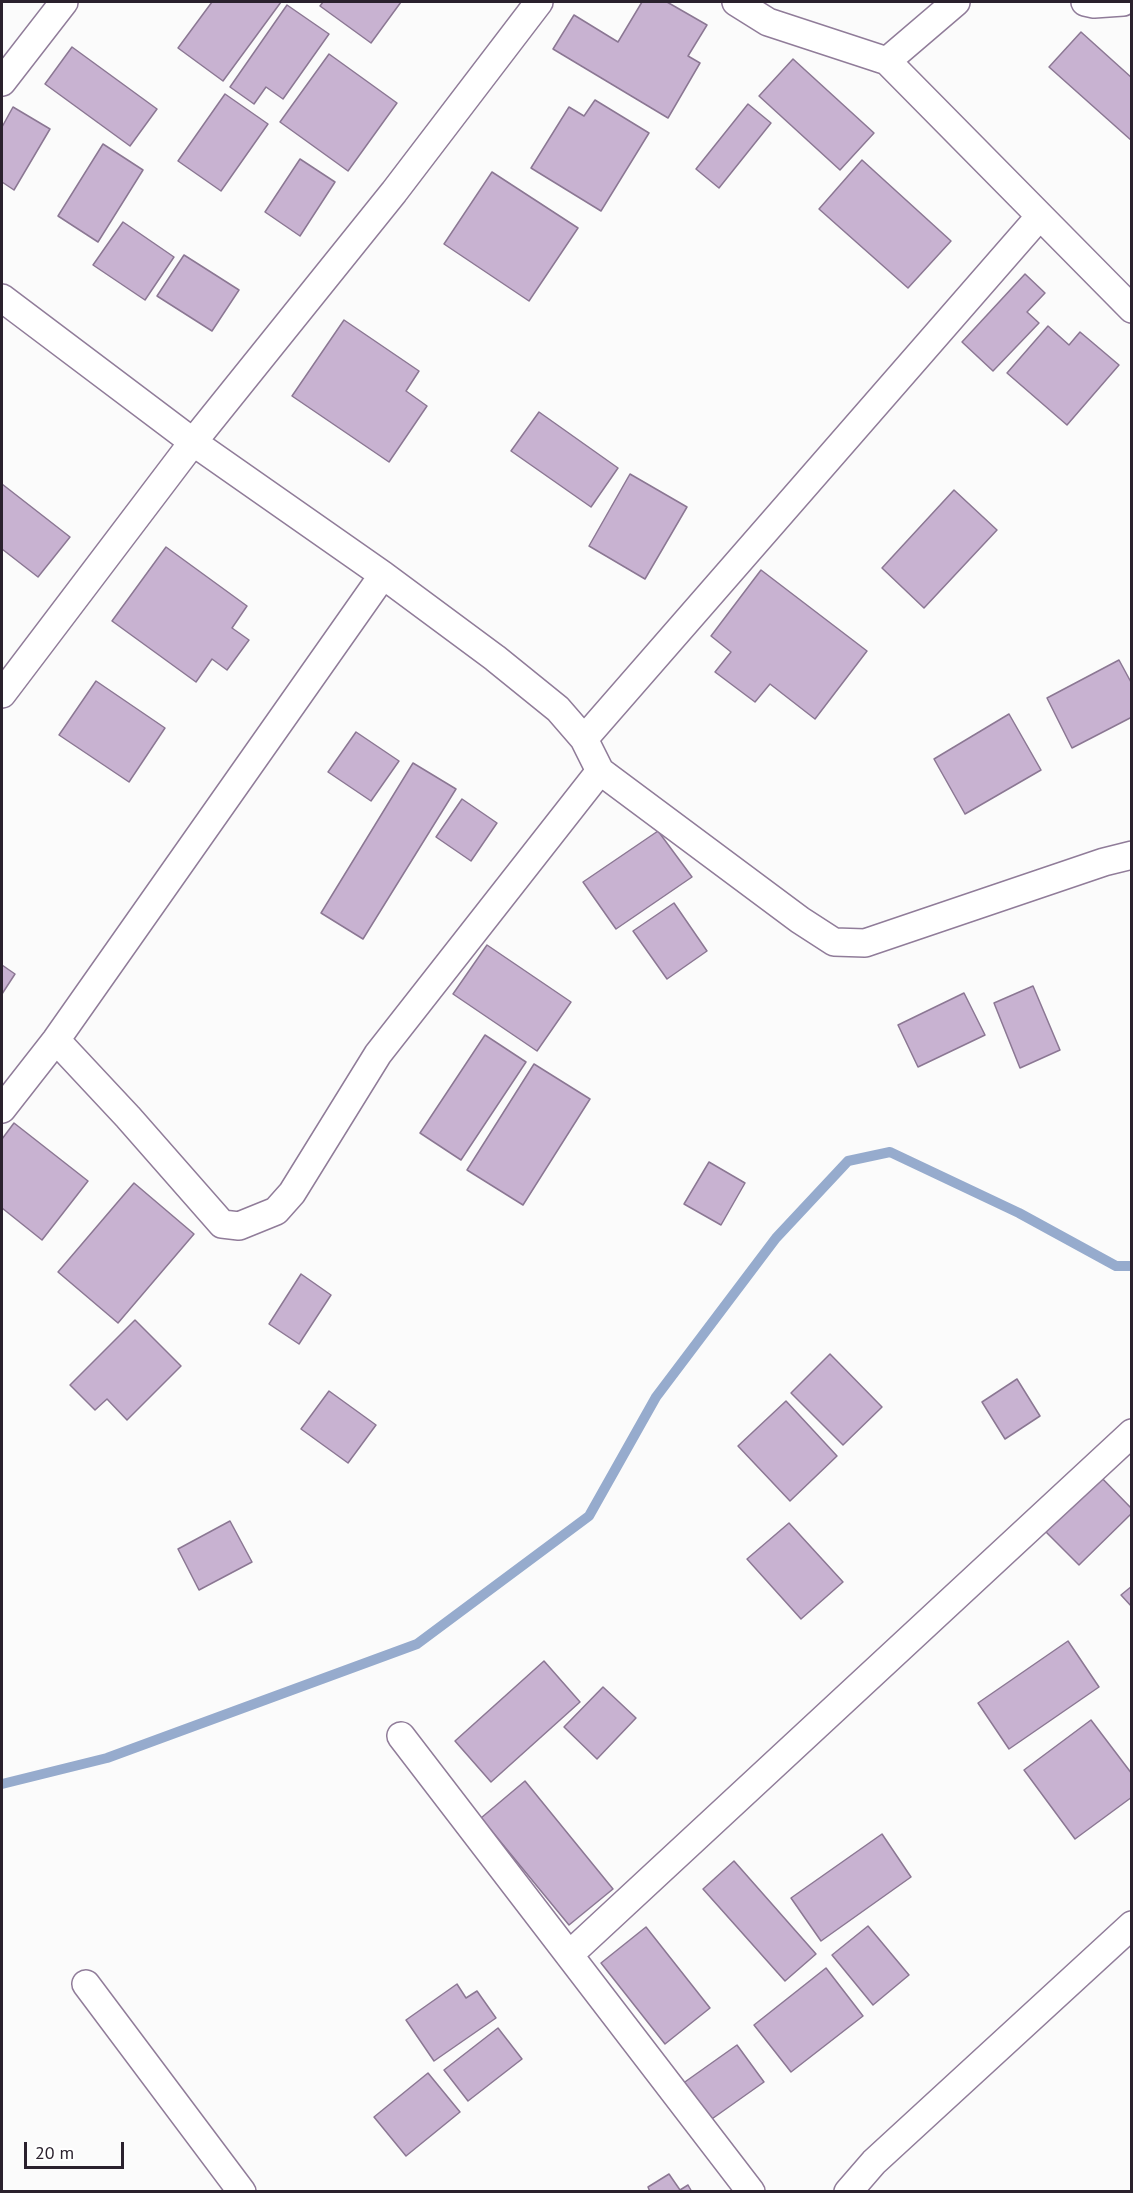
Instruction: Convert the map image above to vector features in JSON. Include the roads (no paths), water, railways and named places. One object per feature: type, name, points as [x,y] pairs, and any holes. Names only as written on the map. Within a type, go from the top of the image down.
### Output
[{"type":"street","points":[[2,82],[64,2]]},
{"type":"street","points":[[2,694],[193,442],[394,192],[539,2]]},
{"type":"street","points":[[736,2],[768,22],[887,61],[1131,309]]},
{"type":"street","points":[[887,61],[956,2]]},
{"type":"street","points":[[1085,2],[1094,4],[1123,2]]},
{"type":"street","points":[[585,739],[1040,216]]},
{"type":"street","points":[[2,298],[193,442],[383,575],[495,658],[558,710],[585,739],[600,771],[800,920],[834,942],[865,944],[1131,855]]},
{"type":"street","points":[[2,1108],[56,1040],[383,575]]},
{"type":"street","points":[[56,1040],[128,1117],[222,1224],[239,1226],[276,1211],[292,1193],[378,1054],[600,771]]},
{"type":"street","points":[[569,1956],[1131,1433]]},
{"type":"street","points":[[401,1736],[751,2192]]},
{"type":"street","points":[[849,2192],[874,2162],[1131,1925]]},
{"type":"street","points":[[86,1984],[242,2192]]},
{"type":"waterway","points":[[2,1784],[107,1758],[417,1644],[589,1516],[656,1397],[776,1238],[848,1161],[890,1152],[1019,1213],[1116,1266],[1132,1266]]}]
